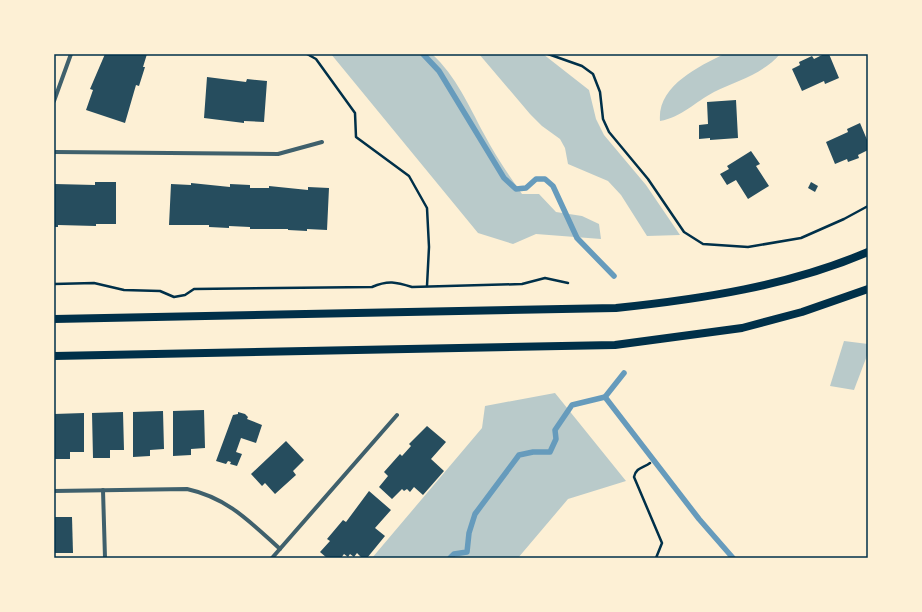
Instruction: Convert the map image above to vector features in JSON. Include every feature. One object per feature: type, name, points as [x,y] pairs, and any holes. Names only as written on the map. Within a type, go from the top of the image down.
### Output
[{"type":"main road","points":[[54,319],[616,308],[683,301],[743,291],[798,276],[868,252]]},
{"type":"main road","points":[[54,356],[615,345],[742,328],[802,312],[868,289]]},
{"type":"street","points":[[54,101],[71,54]]},
{"type":"street","points":[[54,152],[278,154],[322,142]]},
{"type":"street","points":[[272,558],[397,415]]},
{"type":"street","points":[[54,492],[187,489],[205,493],[222,501],[240,514],[280,549]]},
{"type":"street","points":[[103,490],[105,558]]},
{"type":"path","points":[[307,54],[316,59],[355,113],[356,137],[409,176],[427,208],[429,247],[427,286]]},
{"type":"path","points":[[548,54],[582,66],[592,74],[600,92],[603,119],[608,132],[648,179],[684,232],[703,244],[748,247],[801,238],[844,219],[868,206]]},
{"type":"path","points":[[54,284],[94,283],[124,290],[160,291],[174,297],[185,295],[194,289],[372,287],[384,282],[397,282],[412,287],[522,284],[545,278],[568,283]]},
{"type":"path","points":[[650,463],[642,466],[635,473],[634,477],[662,543],[656,558]]},
{"type":"shaded area","points":[[331,54],[432,54],[441,63],[455,82],[484,134],[522,194],[539,194],[556,212],[582,216],[599,224],[601,239],[536,234],[513,244],[478,233]]},
{"type":"shaded area","points":[[479,54],[543,54],[589,90],[596,119],[604,135],[646,185],[680,235],[647,236],[621,195],[608,181],[568,164],[565,148],[560,139],[542,126],[530,114]]},
{"type":"shaded area","points":[[724,54],[780,54],[758,72],[714,92],[675,116],[660,121],[661,109],[665,98],[672,88],[681,79]]},
{"type":"shaded area","points":[[844,341],[868,344],[868,353],[854,390],[830,386]]},
{"type":"shaded area","points":[[555,393],[626,481],[568,499],[518,558],[372,558],[482,428],[485,406]]},
{"type":"building","points":[[105,54],[147,54],[143,67],[145,67],[139,86],[136,85],[125,123],[86,110],[93,90],[90,89]]},
{"type":"building","points":[[824,54],[829,54],[839,78],[825,84],[824,81],[802,91],[792,69],[800,65],[799,62],[812,56],[814,59]]},
{"type":"building","points":[[207,77],[246,82],[247,79],[267,81],[264,122],[244,121],[244,123],[204,118]]},
{"type":"building","points":[[736,100],[738,138],[710,140],[710,138],[699,139],[699,125],[708,124],[707,102]]},
{"type":"building","points":[[860,123],[868,142],[868,150],[858,155],[859,158],[848,162],[847,159],[835,164],[826,142],[848,132],[847,129]]},
{"type":"building","points":[[751,151],[760,164],[756,166],[769,186],[748,199],[736,180],[727,185],[720,174],[729,169],[727,166]]},
{"type":"building","points":[[95,182],[116,182],[116,224],[96,224],[96,226],[58,225],[58,227],[54,227],[55,184],[95,185]]},
{"type":"building","points":[[811,182],[818,186],[815,192],[808,188]]},
{"type":"building","points":[[191,183],[230,187],[230,184],[250,185],[250,188],[269,188],[269,186],[308,190],[308,187],[329,188],[327,230],[307,229],[307,231],[288,229],[250,229],[250,227],[229,226],[229,228],[209,227],[209,225],[169,225],[171,184],[191,185]]},
{"type":"building","points":[[204,410],[205,448],[191,449],[191,455],[173,456],[173,411]]},
{"type":"building","points":[[163,411],[164,449],[150,450],[150,456],[133,457],[133,412]]},
{"type":"building","points":[[123,412],[124,450],[110,450],[110,458],[93,458],[92,413]]},
{"type":"building","points":[[238,412],[245,414],[248,417],[247,419],[262,425],[256,443],[241,438],[236,452],[242,454],[237,466],[230,464],[231,462],[228,461],[226,464],[216,461],[233,415],[238,414]]},
{"type":"building","points":[[84,413],[84,452],[70,452],[70,459],[54,459],[54,414]]},
{"type":"building","points":[[427,426],[446,442],[431,459],[444,471],[423,495],[414,487],[410,492],[407,489],[404,491],[402,489],[392,499],[379,487],[388,476],[384,472],[400,454],[402,456],[411,446],[409,444]]},
{"type":"building","points":[[286,441],[304,460],[293,471],[296,475],[275,494],[265,483],[262,486],[251,474]]},
{"type":"building","points":[[369,491],[391,510],[375,528],[385,536],[367,558],[362,558],[357,553],[354,557],[350,554],[348,557],[344,554],[341,558],[327,558],[320,552],[330,541],[327,539],[343,520],[346,522]]},
{"type":"building","points":[[54,517],[72,517],[73,553],[54,553]]},
{"type":"waterway","points":[[423,54],[439,71],[504,178],[516,189],[526,188],[536,179],[545,179],[553,186],[577,238],[614,276]]},
{"type":"waterway","points":[[450,558],[454,554],[467,552],[469,533],[475,514],[519,455],[533,452],[550,452],[556,439],[555,430],[572,405],[605,397],[624,373]]},
{"type":"waterway","points":[[605,397],[699,519],[733,558]]}]
